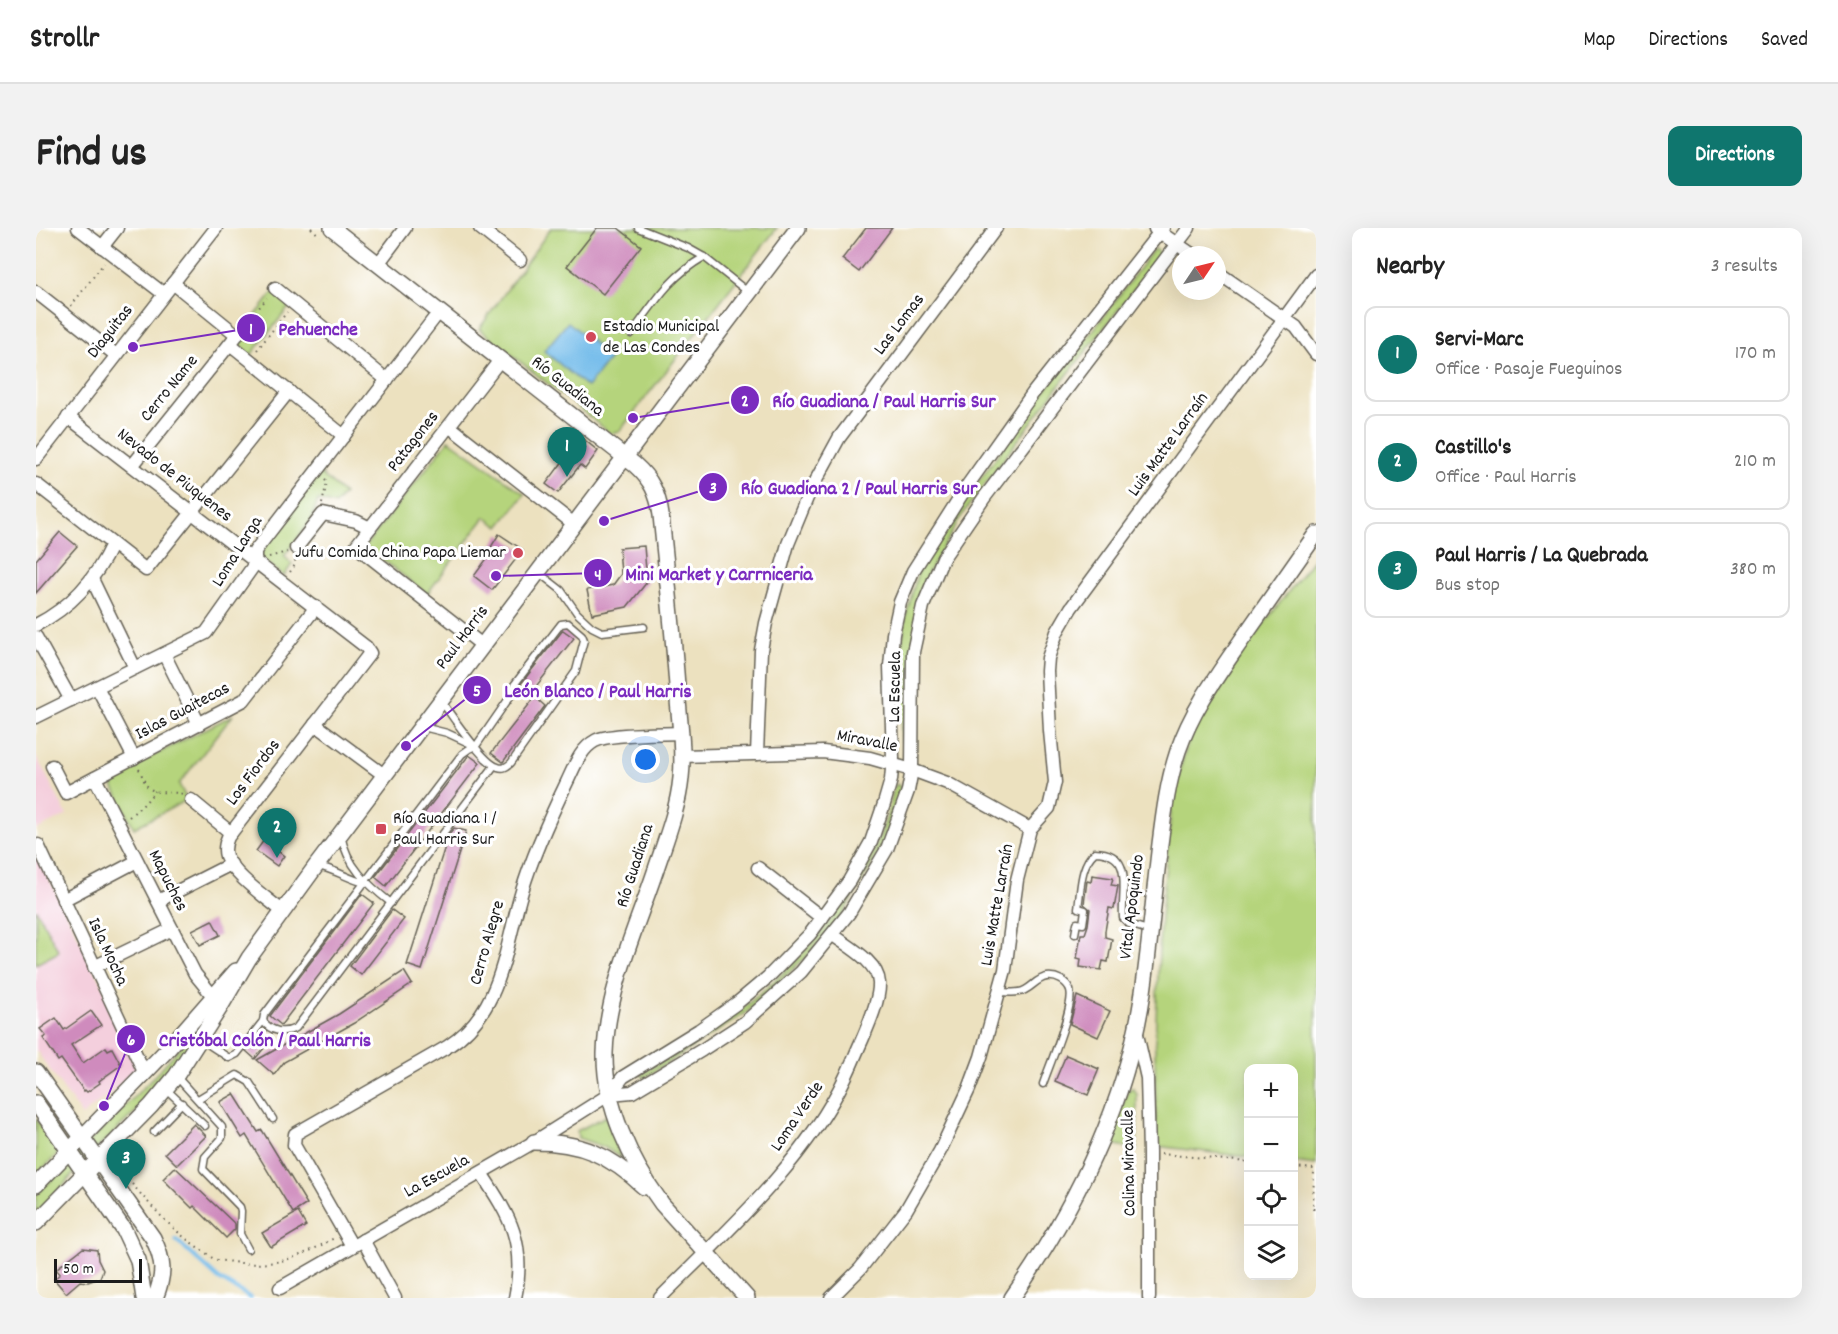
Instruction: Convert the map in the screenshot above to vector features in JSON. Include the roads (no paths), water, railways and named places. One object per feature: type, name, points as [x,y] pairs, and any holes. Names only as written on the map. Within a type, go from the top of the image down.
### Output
[{"type":"street","points":[[78,228],[164,294]]},
{"type":"street","points":[[107,250],[117,228]]},
{"type":"street","name":"Diaguitas","points":[[36,459],[216,228]]},
{"type":"street","name":"Río Guadiana","points":[[332,228],[625,457],[650,480],[656,491],[677,676],[682,756],[679,793],[615,989],[609,1016],[605,1055],[610,1094],[624,1139],[662,1204]]},
{"type":"street","points":[[378,264],[405,228]]},
{"type":"street","points":[[480,228],[520,260]]},
{"type":"street","name":"Paul Harris","points":[[36,1223],[168,1086],[231,991],[249,958],[282,911],[798,228]]},
{"type":"street","name":"Las Lomas","points":[[757,754],[761,650],[766,623],[785,552],[809,493],[839,438],[996,228]]},
{"type":"street","name":"La Escuela","points":[[610,1094],[632,1092],[745,1022],[801,972],[833,935],[864,891],[887,849],[903,809],[912,770],[913,652],[923,606],[943,558],[998,478],[1189,228]]},
{"type":"street","points":[[1159,229],[1180,246]]},
{"type":"street","name":"La Escuela","points":[[280,1288],[534,1142],[610,1094],[623,1077],[709,1024],[753,990],[794,952],[849,882],[871,842],[884,804],[893,764],[891,650],[900,602],[913,571],[967,486],[1033,393],[1159,229]]},
{"type":"street","name":"Luis Matte Larraín","points":[[831,1298],[860,1269],[906,1210],[940,1151],[973,1079],[1000,992],[1011,940],[1017,880],[1030,829],[1049,808],[1055,782],[1046,684],[1048,658],[1056,632],[1071,608],[1316,275]]},
{"type":"street","points":[[1226,278],[1285,319],[1307,339],[1316,354]]},
{"type":"street","points":[[173,283],[234,339],[249,359],[344,436]]},
{"type":"street","points":[[275,288],[387,380]]},
{"type":"street","points":[[36,292],[116,355]]},
{"type":"street","name":"Loma Larga","points":[[36,717],[206,633],[255,562],[255,551],[439,312]]},
{"type":"street","name":"Cerro Name","points":[[132,466],[234,339]]},
{"type":"street","name":"Patagones","points":[[482,645],[356,546],[500,360]]},
{"type":"street","points":[[36,484],[146,570],[289,392]]},
{"type":"street","name":"Nevado de Piuquenes","points":[[68,417],[316,607],[366,647],[370,653]]},
{"type":"street","points":[[449,426],[574,524]]},
{"type":"street","points":[[297,548],[323,514],[356,520],[370,528]]},
{"type":"street","name":"Vital Apoquindo","points":[[1012,1298],[1049,1243],[1080,1185],[1107,1124],[1124,1071],[1143,994],[1167,790],[1187,727],[1206,692],[1316,534]]},
{"type":"street","points":[[36,625],[70,602],[92,579],[112,544]]},
{"type":"street","points":[[92,579],[135,668]]},
{"type":"street","name":"Islas Guaitecas","points":[[52,766],[66,793],[244,700],[316,607]]},
{"type":"street","points":[[36,637],[70,700]]},
{"type":"street","name":"Los Fiordos","points":[[231,864],[225,855],[225,849],[231,832],[370,653]]},
{"type":"street","points":[[164,654],[199,724]]},
{"type":"street","points":[[97,687],[134,758]]},
{"type":"street","points":[[315,724],[384,775]]},
{"type":"street","name":"Cerro Alegre","points":[[395,1298],[358,1243],[344,1232],[294,1145],[295,1134],[447,1047],[477,1022],[495,989],[522,889],[548,821],[585,748],[603,738],[680,733]]},
{"type":"street","name":"Miravalle","points":[[682,756],[844,753],[893,764],[947,783],[1030,829]]},
{"type":"street","name":"Mapuches","points":[[94,778],[195,974],[213,996]]},
{"type":"street","points":[[192,800],[231,832]]},
{"type":"street","name":"Isla Mocha","points":[[38,845],[94,967],[149,1069]]},
{"type":"street","points":[[63,900],[137,861]]},
{"type":"street","points":[[158,901],[231,864],[243,878],[282,911]]},
{"type":"street","points":[[758,868],[822,918]]},
{"type":"street","points":[[94,967],[172,929]]},
{"type":"street","name":"Loma Verde","points":[[660,1298],[761,1196],[804,1143],[845,1079],[867,1029],[880,983],[866,959],[833,935]]},
{"type":"street","name":"Paul Harris","points":[[36,1185],[149,1069],[249,958]]},
{"type":"street","name":"Colina Miravalle","points":[[1136,1029],[1147,1078],[1149,1298]]},
{"type":"street","points":[[149,1069],[154,1070],[168,1086]]},
{"type":"street","points":[[36,1072],[153,1238],[163,1270],[162,1282],[153,1298]]},
{"type":"street","points":[[36,1103],[130,1240],[138,1260],[144,1298]]},
{"type":"street","points":[[534,1142],[570,1144],[604,1156],[627,1172],[662,1204],[747,1298]]},
{"type":"street","points":[[481,1173],[507,1216],[516,1236],[519,1270],[515,1298]]},
{"type":"lane","points":[[638,228],[704,257],[748,292]]},
{"type":"lane","points":[[631,334],[666,286],[678,274],[704,257]]},
{"type":"lane","points":[[538,572],[561,590],[577,613],[592,627],[602,632],[644,627]]},
{"type":"lane","points":[[200,1038],[224,1056],[234,1057],[462,754],[476,746],[514,691],[514,685],[561,624],[568,623],[579,630],[584,640],[576,670],[511,763],[501,768],[494,766],[476,746],[462,731],[441,700]]},
{"type":"lane","points":[[421,727],[447,733],[476,746]]},
{"type":"lane","points":[[263,1021],[267,1027],[281,1032],[296,1029],[494,766]]},
{"type":"lane","points":[[340,833],[349,860],[365,883],[391,903]]},
{"type":"lane","points":[[1075,934],[1077,923],[1083,924],[1085,910],[1078,908],[1084,867],[1088,858],[1095,852],[1106,852],[1120,861],[1123,870],[1122,909],[1125,922],[1149,930]]},
{"type":"lane","points":[[316,866],[340,872],[353,880],[365,883]]},
{"type":"lane","points":[[1000,992],[1020,992],[1037,980],[1046,977],[1064,981],[1070,991],[1071,999],[1060,1037],[1043,1084]]},
{"type":"lane","points":[[198,1099],[237,1075],[249,1082],[273,1119]]},
{"type":"lane","points":[[168,1086],[198,1099],[219,1122],[222,1132],[220,1142],[205,1157],[203,1169],[240,1207],[240,1234],[248,1249]]},
{"type":"lane","points":[[168,1086],[182,1104],[205,1126]]},
{"type":"lane","points":[[154,1132],[182,1104]]},
{"type":"water","points":[[568,322],[611,357],[587,387],[544,351]]},
{"type":"waterway","points":[[176,1240],[219,1279],[251,1298]]},
{"type":"place","name":"Estadio Municipal de Las Condes","points":[[591,337]]},
{"type":"place","name":"Pehuenche","points":[[133,347]]},
{"type":"place","name":"Río Guadiana / Paul Harris Sur","points":[[633,418]]},
{"type":"place","name":"Servi-Marc","points":[[567,477]]},
{"type":"place","name":"Río Guadiana 2 / Paul Harris Sur","points":[[604,521]]},
{"type":"place","name":"Jufu Comida China Papa Liemar","points":[[518,553]]},
{"type":"place","name":"Mini Market y Carrniceria","points":[[496,576]]},
{"type":"place","name":"León Blanco / Paul Harris","points":[[406,746]]},
{"type":"place","name":"Río Guadiana 1 / Paul Harris Sur","points":[[381,829]]},
{"type":"place","name":"Castillo's","points":[[277,858]]},
{"type":"place","name":"Cristóbal Colón / Paul Harris","points":[[104,1106]]},
{"type":"place","name":"Paul Harris / La Quebrada","points":[[126,1189]]}]
